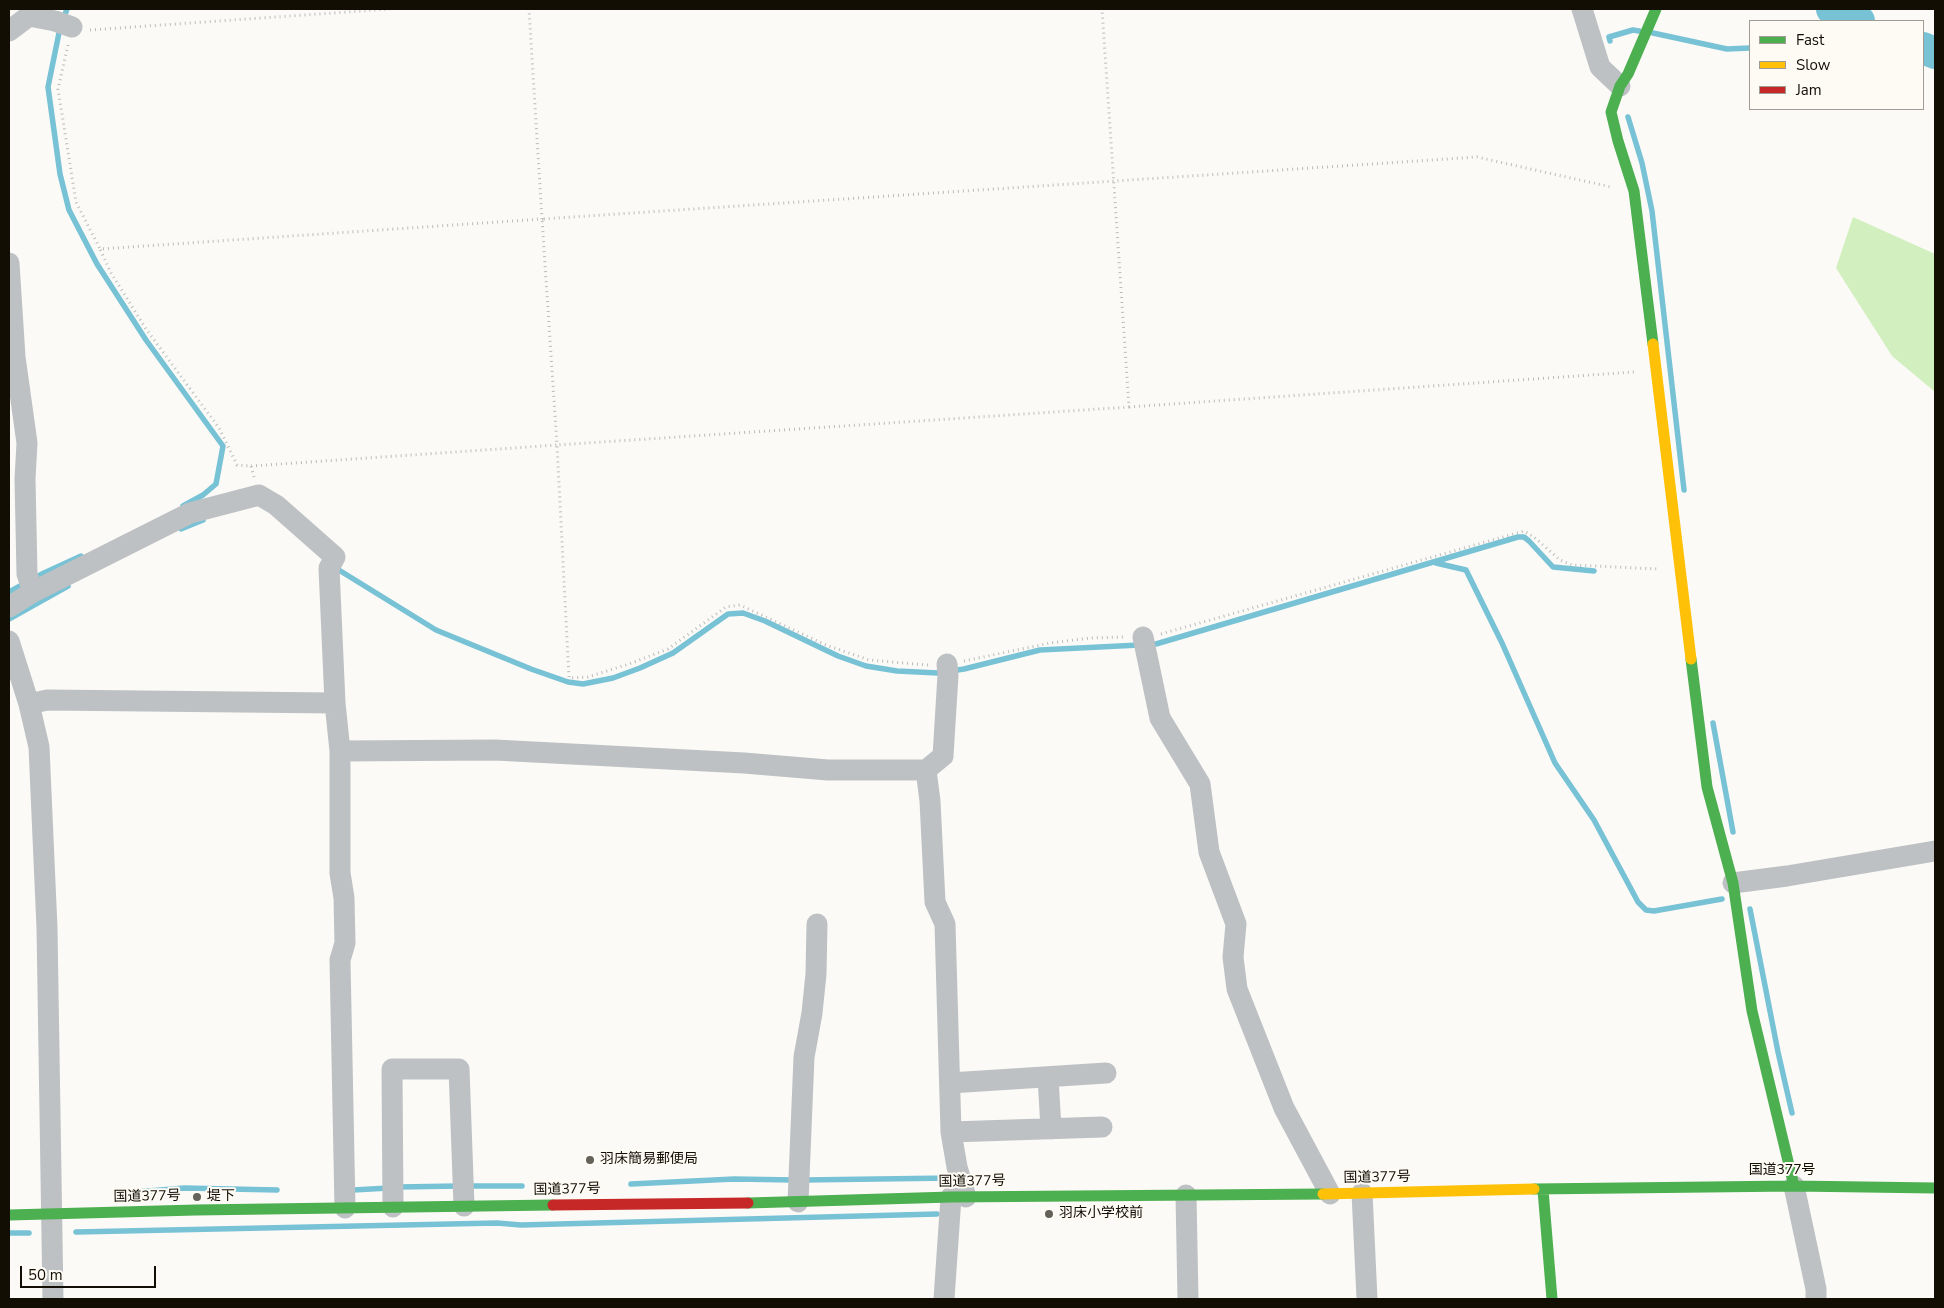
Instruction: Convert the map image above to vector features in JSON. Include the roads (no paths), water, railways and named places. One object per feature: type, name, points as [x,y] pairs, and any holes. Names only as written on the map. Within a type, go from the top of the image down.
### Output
[{"type":"main road","points":[[1656,9],[1611,112],[1618,142],[1634,190],[1707,787],[1741,882],[1752,1011],[1794,1186]]},
{"type":"main road","name":"国道377号","points":[[9,1215],[344,1208],[393,1194],[798,1187],[959,1197],[1330,1194],[1513,1189],[1794,1186],[1935,1188]]},
{"type":"main road","points":[[1543,1190],[1552,1299]]},
{"type":"street","points":[[1582,9],[1600,67],[1624,80]]},
{"type":"street","points":[[9,31],[30,16],[64,24]]},
{"type":"street","points":[[9,263],[15,357],[27,443],[25,479],[30,583]]},
{"type":"street","points":[[9,607],[30,583],[190,513],[259,495],[276,505],[335,557],[331,565],[335,703],[340,751],[340,873],[344,898],[345,943],[340,960],[344,1208]]},
{"type":"street","points":[[9,641],[29,704],[40,747],[47,928],[53,1299]]},
{"type":"street","points":[[1144,642],[1160,718],[1200,784],[1209,852],[1236,924],[1232,958],[1236,989],[1284,1108],[1330,1194]]},
{"type":"street","points":[[340,751],[495,750],[744,763],[828,770],[926,770],[943,756],[948,669]]},
{"type":"street","points":[[29,704],[47,700],[335,703]]},
{"type":"street","points":[[926,770],[930,802],[935,902],[945,924],[951,1132],[957,1167],[959,1197],[944,1299]]},
{"type":"street","points":[[1741,882],[1935,851]]},
{"type":"street","points":[[798,1187],[804,1056],[812,1013],[816,974],[817,924]]},
{"type":"street","points":[[393,1194],[392,1069],[459,1070],[463,1192]]},
{"type":"street","points":[[950,1083],[1106,1073]]},
{"type":"street","points":[[1048,1077],[1051,1129]]},
{"type":"street","points":[[951,1132],[1102,1127]]},
{"type":"street","points":[[1794,1186],[1816,1289],[1816,1299]]},
{"type":"street","points":[[1362,1193],[1367,1299]]},
{"type":"street","points":[[1186,1195],[1188,1299]]},
{"type":"waterway","points":[[63,20],[67,9]]},
{"type":"waterway","points":[[1832,9],[1857,20]]},
{"type":"waterway","points":[[60,28],[48,87],[60,174],[69,210],[97,264],[146,340],[223,446],[216,484],[203,495],[183,506]]},
{"type":"waterway","points":[[1610,41],[1609,37],[1633,30],[1639,31]]},
{"type":"waterway","points":[[1653,33],[1727,49],[1749,48]]},
{"type":"waterway","points":[[1924,48],[1935,53]]},
{"type":"waterway","points":[[1628,117],[1642,163],[1652,211],[1684,490]]},
{"type":"waterway","points":[[181,529],[203,520]]},
{"type":"waterway","points":[[1149,644],[1156,644],[1518,537],[1524,537],[1529,541],[1553,567],[1594,571]]},
{"type":"waterway","points":[[9,592],[81,556]]},
{"type":"waterway","points":[[1436,563],[1466,570],[1502,643],[1555,763],[1594,820],[1638,902],[1646,910],[1654,911],[1722,899]]},
{"type":"waterway","points":[[334,567],[436,630],[531,669],[568,682],[583,684],[613,678],[673,653],[728,614],[743,613],[765,621],[838,656],[866,666],[897,671],[938,673],[964,669],[1040,650],[1139,645]]},
{"type":"waterway","points":[[9,619],[68,586]]},
{"type":"waterway","points":[[1713,723],[1733,832]]},
{"type":"waterway","points":[[1750,909],[1792,1113]]},
{"type":"waterway","points":[[803,1180],[952,1178]]},
{"type":"waterway","points":[[631,1184],[734,1179],[794,1180]]},
{"type":"waterway","points":[[398,1187],[459,1186]]},
{"type":"waterway","points":[[468,1186],[522,1186]]},
{"type":"waterway","points":[[125,1193],[184,1188],[277,1190]]},
{"type":"waterway","points":[[353,1190],[389,1188]]},
{"type":"waterway","points":[[76,1232],[497,1223],[521,1225],[937,1214]]},
{"type":"waterway","points":[[9,1233],[29,1233]]},
{"type":"place","name":"羽床簡易郵便局","points":[[590,1160]]},
{"type":"place","name":"堤下","points":[[197,1197]]},
{"type":"place","name":"羽床小学校前","points":[[1049,1214]]}]
